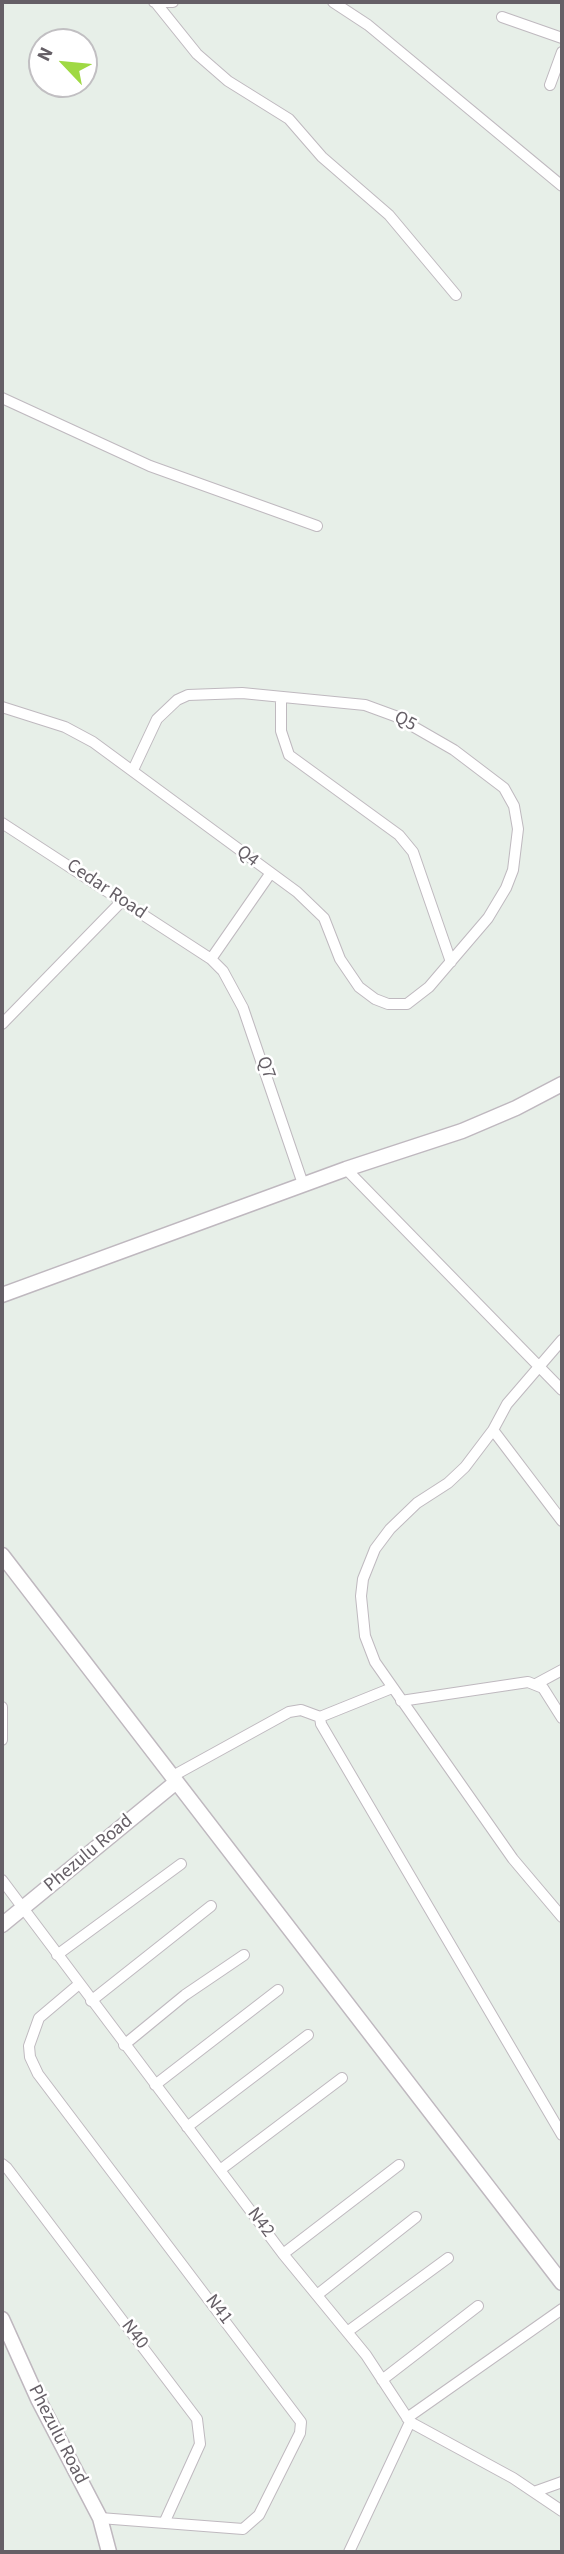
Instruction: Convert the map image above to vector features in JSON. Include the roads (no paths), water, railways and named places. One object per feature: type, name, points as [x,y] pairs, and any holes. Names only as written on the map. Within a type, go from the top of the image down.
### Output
[{"type":"street","points":[[155,2],[173,2]]},
{"type":"street","points":[[155,2],[197,54],[228,81],[289,118],[322,157],[389,215],[456,295]]},
{"type":"street","points":[[333,2],[368,25],[562,186]]},
{"type":"street","points":[[502,17],[562,37]]},
{"type":"street","points":[[550,85],[562,52]]},
{"type":"street","points":[[2,398],[150,466],[317,526]]},
{"type":"street","name":"Q5","points":[[132,770],[157,719],[177,700],[188,695],[221,692],[365,705],[382,710],[454,750],[511,796],[518,829],[517,847],[506,888],[488,918],[451,962]]},
{"type":"street","points":[[281,698],[281,731],[289,755],[399,835],[414,852],[451,962]]},
{"type":"street","name":"Q4","points":[[2,707],[80,734],[132,770],[318,911],[344,966],[359,987],[375,999],[397,1005],[415,1000],[451,962]]},
{"type":"street","name":"Cedar Road","points":[[2,823],[211,959]]},
{"type":"street","points":[[211,959],[270,874]]},
{"type":"street","points":[[2,1024],[121,902]]},
{"type":"street","name":"Q7","points":[[211,959],[234,988],[243,1008],[303,1184]]},
{"type":"street","points":[[2,1295],[303,1184],[462,1131],[516,1108],[562,1084]]},
{"type":"street","points":[[346,1169],[537,1368],[562,1390]]},
{"type":"street","points":[[562,1340],[507,1404],[493,1430],[465,1467],[448,1483],[417,1503],[374,1549],[367,1566],[361,1596],[365,1636],[375,1662],[513,1859],[562,1917]]},
{"type":"street","points":[[493,1430],[562,1521]]},
{"type":"street","points":[[2,1555],[562,2283]]},
{"type":"street","points":[[536,1684],[562,1671]]},
{"type":"street","points":[[401,1701],[528,1682],[543,1688],[562,1718]]},
{"type":"street","points":[[173,1780],[289,1712],[302,1710],[320,1717],[392,1688]]},
{"type":"street","points":[[2,1707],[2,1740]]},
{"type":"street","points":[[320,1717],[326,1732],[562,2136]]},
{"type":"street","name":"Phezulu Road","points":[[2,1925],[173,1780]]},
{"type":"street","points":[[57,1955],[181,1864]]},
{"type":"street","name":"N42","points":[[2,1880],[25,1907],[78,1984],[283,2254],[347,2332],[408,2420]]},
{"type":"street","points":[[91,2001],[211,1906]]},
{"type":"street","points":[[124,2045],[185,1995],[244,1955]]},
{"type":"street","name":"N41","points":[[78,1984],[39,2018],[29,2046],[37,2074],[301,2422],[300,2433],[259,2515],[251,2525],[232,2530],[165,2521],[100,2518]]},
{"type":"street","points":[[155,2085],[278,1990]]},
{"type":"street","points":[[187,2127],[308,2035]]},
{"type":"street","points":[[220,2170],[342,2078]]},
{"type":"street","name":"N40","points":[[2,2164],[197,2418],[200,2444],[165,2521]]},
{"type":"street","points":[[283,2254],[399,2165]]},
{"type":"street","points":[[317,2295],[416,2217]]},
{"type":"street","points":[[347,2332],[448,2258]]},
{"type":"street","points":[[382,2380],[478,2306]]},
{"type":"street","points":[[349,2552],[408,2420],[562,2309]]},
{"type":"street","name":"Phezulu Road","points":[[2,2319],[37,2399],[100,2518],[109,2552]]},
{"type":"street","points":[[408,2420],[534,2492],[562,2511]]},
{"type":"street","points":[[534,2492],[562,2482]]}]
